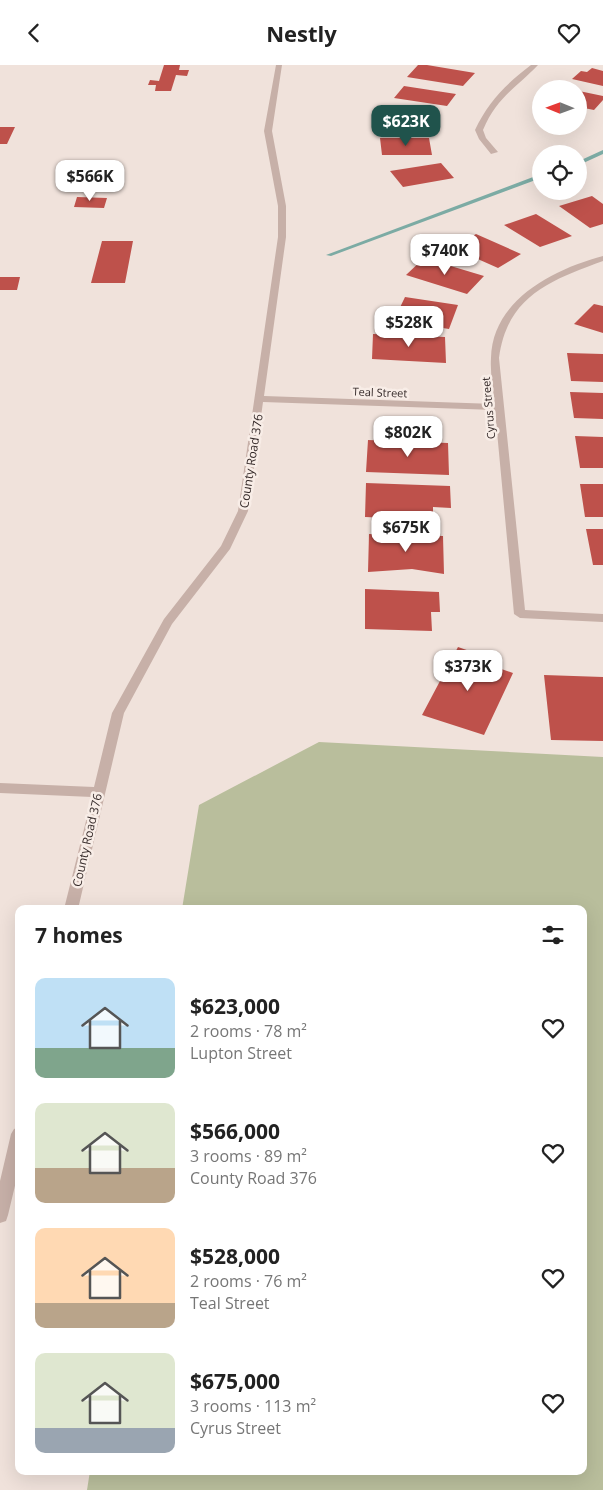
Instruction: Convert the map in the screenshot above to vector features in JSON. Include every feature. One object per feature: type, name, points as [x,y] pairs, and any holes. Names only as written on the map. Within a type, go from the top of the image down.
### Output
[{"type":"street","name":"County Road 376","points":[[73,905],[118,713],[168,622],[226,547],[243,511],[282,237],[282,206],[268,131],[279,65]]},
{"type":"street","points":[[494,152],[483,139],[479,130],[485,114],[500,95],[536,65]]},
{"type":"street","name":"Cyrus Street","points":[[603,258],[551,279],[525,296],[507,315],[498,335],[495,357],[520,614],[603,618]]},
{"type":"street","name":"Teal Street","points":[[260,399],[499,407]]},
{"type":"street","points":[[0,788],[99,792]]},
{"type":"street","points":[[0,1215],[15,1152]]},
{"type":"green space","points":[[319,742],[603,757],[603,1490],[87,1490],[89,1475],[587,1475],[587,905],[183,905],[199,805]]},
{"type":"building","points":[[164,65],[180,65],[179,70],[189,70],[187,76],[176,75],[171,91],[155,91],[156,85],[148,85],[150,80],[159,81]]},
{"type":"building","points":[[418,65],[475,73],[463,86],[407,77]]},
{"type":"building","points":[[592,68],[603,71],[603,86],[588,83],[588,80],[572,79],[581,71],[587,72]]},
{"type":"building","points":[[404,86],[456,94],[447,106],[394,98]]},
{"type":"building","points":[[588,93],[603,96],[603,100],[594,110],[588,109]]},
{"type":"building","points":[[390,109],[440,114],[434,129],[383,124]]},
{"type":"building","points":[[0,127],[15,127],[7,144],[0,144]]},
{"type":"building","points":[[380,138],[429,138],[432,155],[382,155]]},
{"type":"building","points":[[441,163],[454,178],[403,187],[390,171]]},
{"type":"building","points":[[592,196],[603,204],[603,224],[590,228],[559,206],[579,200],[587,200],[587,198]]},
{"type":"building","points":[[77,197],[107,198],[104,208],[74,207]]},
{"type":"building","points":[[536,214],[572,236],[540,247],[504,225]]},
{"type":"building","points":[[476,234],[521,254],[498,268],[453,248]]},
{"type":"building","points":[[102,241],[133,241],[125,283],[91,283]]},
{"type":"building","points":[[424,258],[484,276],[467,294],[406,275]]},
{"type":"building","points":[[0,277],[20,277],[17,290],[0,290]]},
{"type":"building","points":[[405,297],[458,305],[449,329],[394,320]]},
{"type":"building","points":[[594,304],[603,306],[603,333],[574,324]]},
{"type":"building","points":[[373,334],[445,337],[446,363],[372,359]]},
{"type":"building","points":[[567,353],[603,354],[603,382],[571,381]]},
{"type":"building","points":[[570,392],[603,393],[603,419],[574,418]]},
{"type":"building","points":[[575,436],[603,437],[603,468],[580,468]]},
{"type":"building","points":[[368,440],[448,443],[449,475],[366,472]]},
{"type":"building","points":[[366,483],[450,486],[451,508],[433,507],[433,520],[365,517]]},
{"type":"building","points":[[580,484],[603,484],[603,517],[585,517]]},
{"type":"building","points":[[586,529],[603,529],[603,565],[593,565]]},
{"type":"building","points":[[369,534],[443,536],[444,574],[412,569],[368,572]]},
{"type":"building","points":[[365,589],[439,592],[440,612],[431,612],[432,631],[365,629]]},
{"type":"building","points":[[458,647],[487,657],[484,663],[513,673],[484,735],[422,715]]},
{"type":"building","points":[[544,675],[603,677],[603,741],[551,740]]},
{"type":"waterway","points":[[587,159],[603,152]]},
{"type":"waterway","points":[[329,255],[532,179]]}]
